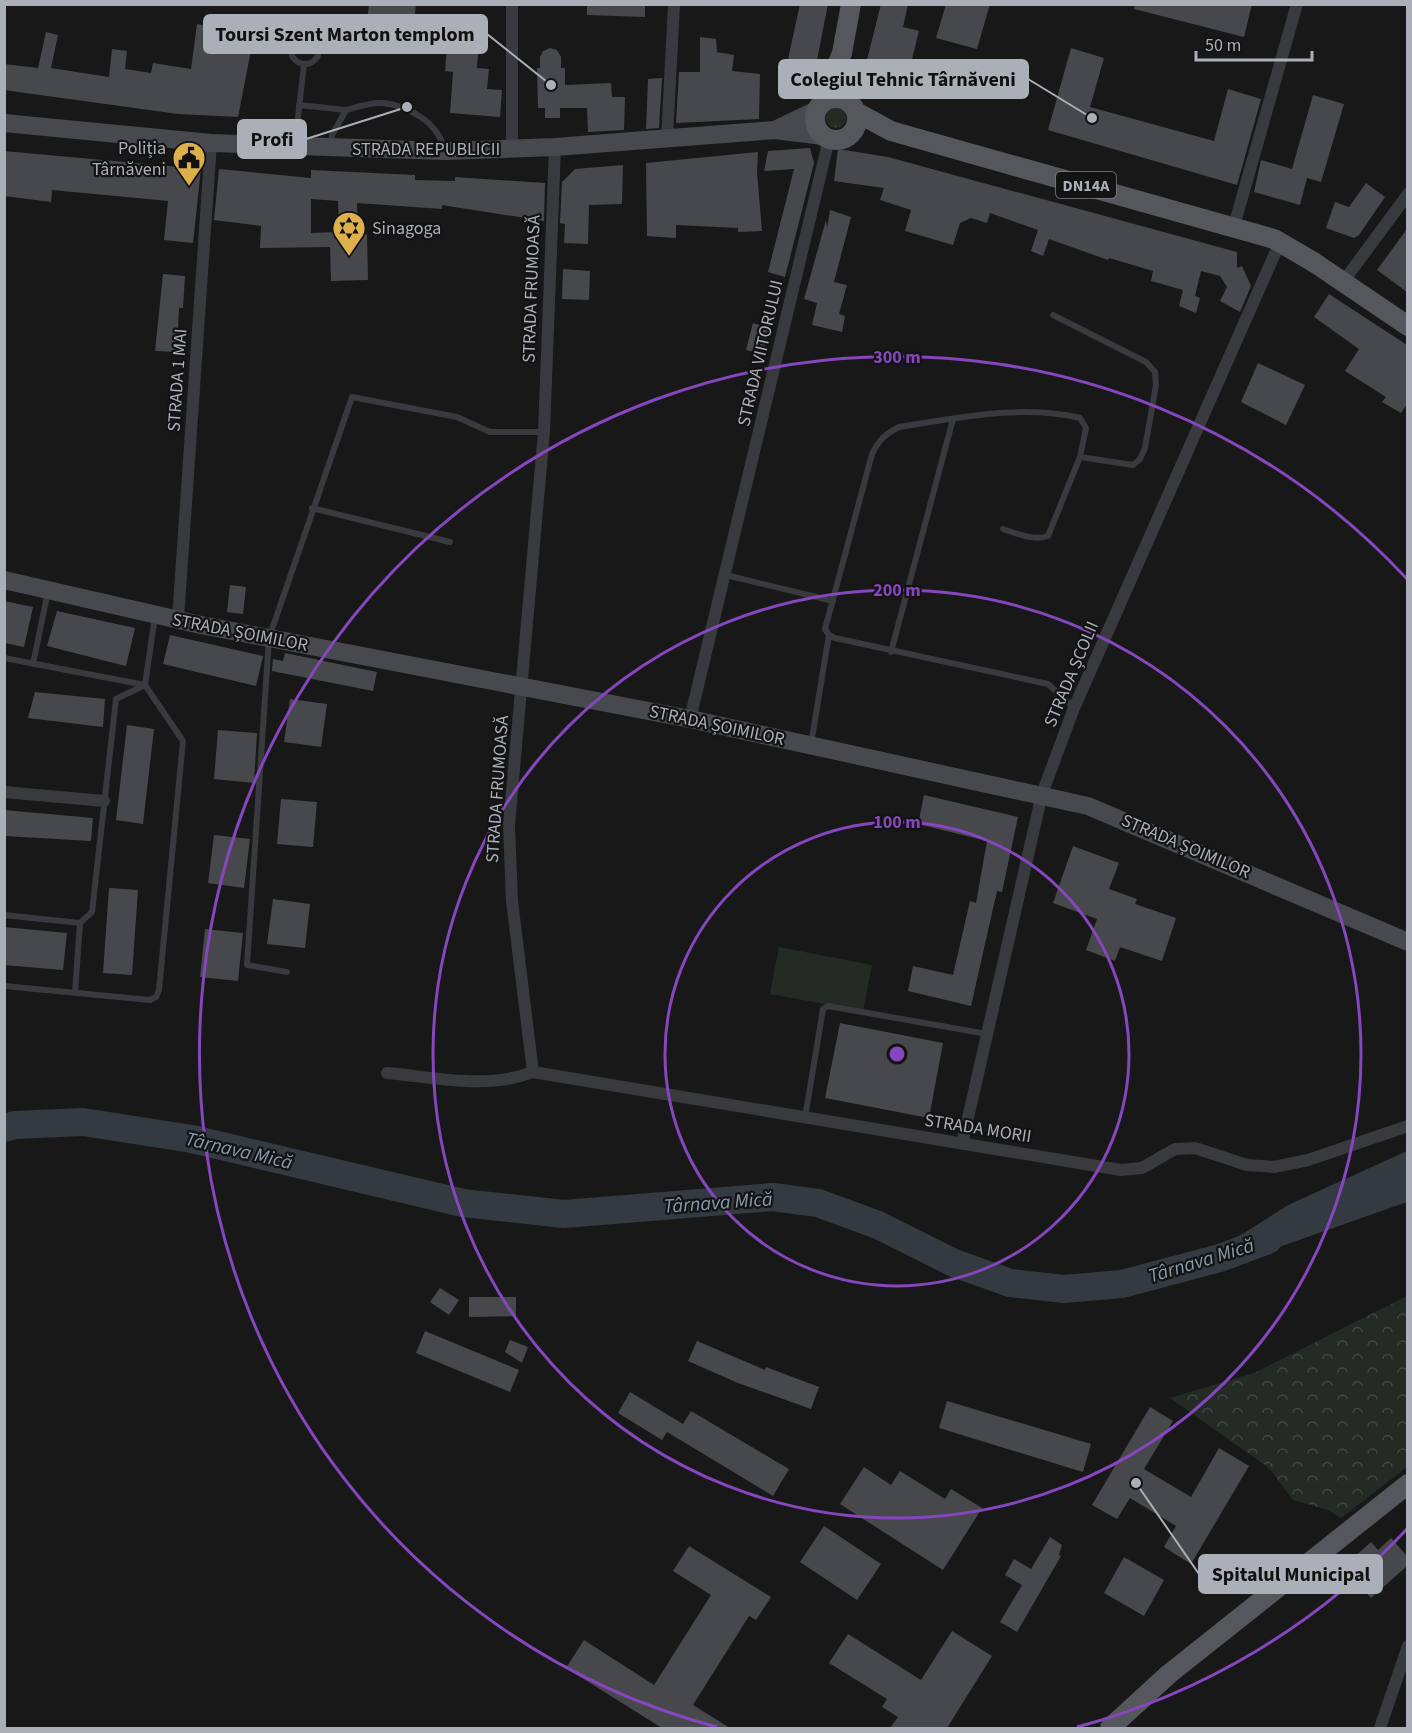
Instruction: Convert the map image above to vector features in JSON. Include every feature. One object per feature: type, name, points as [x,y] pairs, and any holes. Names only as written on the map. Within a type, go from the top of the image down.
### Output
[{"type":"main road","points":[[842,52],[856,125],[834,137],[816,124],[819,107],[842,52],[851,4]]},
{"type":"main road","points":[[819,107],[834,97],[852,106]]},
{"type":"main road","name":"STRADA REPUBLICII","points":[[852,106],[891,131],[1234,226],[1280,242],[1407,327]]},
{"type":"main road","name":"STRADA REPUBLICII","points":[[834,137],[891,131]]},
{"type":"main road","points":[[1110,1728],[1169,1674],[1407,1484]]},
{"type":"street","points":[[512,4],[512,150]]},
{"type":"street","points":[[667,138],[674,4]]},
{"type":"street","points":[[1234,226],[1297,4]]},
{"type":"street","name":"STRADA REPUBLICII","points":[[775,130],[819,107]]},
{"type":"street","name":"STRADA REPUBLICII","points":[[4,123],[211,143],[295,148],[445,151],[512,150],[775,130],[834,137]]},
{"type":"street","name":"STRADA VIITORULUI","points":[[690,719],[834,137]]},
{"type":"street","name":"STRADA 1 MAI","points":[[178,620],[211,143]]},
{"type":"street","name":"STRADA FRUMOASĂ","points":[[533,1072],[529,1056],[509,866],[509,825],[544,432],[555,147]]},
{"type":"street","points":[[1343,282],[1407,194]]},
{"type":"street","name":"STRADA ȘCOLII","points":[[962,1144],[1042,794],[1074,708],[1280,242]]},
{"type":"street","name":"STRADA ȘOIMILOR","points":[[4,580],[178,620],[690,719],[1042,794],[1108,812],[1407,942]]},
{"type":"street","points":[[4,792],[104,801]]},
{"type":"street","points":[[387,1073],[485,1081],[514,1080],[533,1072]]},
{"type":"street","name":"STRADA MORII","points":[[533,1072],[1121,1170],[1142,1168],[1175,1149],[1195,1148],[1247,1166],[1274,1167],[1308,1160],[1407,1126]]},
{"type":"street","points":[[1380,1728],[1407,1646]]},
{"type":"lane","points":[[307,36],[316,40],[320,49],[314,62],[304,64],[293,57],[291,48],[299,38],[307,36]]},
{"type":"lane","points":[[295,148],[304,64]]},
{"type":"lane","points":[[299,105],[346,110],[381,103],[401,107],[427,120],[441,138],[445,151]]},
{"type":"lane","points":[[331,149],[332,135],[346,110]]},
{"type":"lane","points":[[1053,315],[1146,362],[1155,372],[1156,385],[1140,459],[1132,465],[1080,456]]},
{"type":"lane","points":[[287,972],[247,965],[269,638],[352,397],[457,417],[490,432],[544,432]]},
{"type":"lane","points":[[1003,529],[1030,537],[1048,536],[1080,456],[1086,428],[1080,418],[1040,411],[953,418],[899,428],[879,440],[872,454],[825,629],[829,635],[891,652],[1048,684],[1074,708]]},
{"type":"lane","points":[[891,652],[953,418]]},
{"type":"lane","points":[[312,508],[450,542]]},
{"type":"lane","points":[[726,575],[832,601]]},
{"type":"lane","points":[[33,664],[49,590]]},
{"type":"lane","points":[[4,986],[150,1000],[156,997],[159,990],[183,741],[145,685],[156,615]]},
{"type":"lane","points":[[810,745],[829,635]]},
{"type":"lane","points":[[4,658],[145,685]]},
{"type":"lane","points":[[75,993],[80,923],[92,912],[116,699],[145,685]]},
{"type":"lane","points":[[4,915],[80,923]]},
{"type":"lane","points":[[805,1118],[823,1009],[828,1006],[987,1034]]},
{"type":"green space","points":[[836,108],[843,111],[846,118],[843,125],[836,128],[829,125],[826,118],[829,111]]},
{"type":"green space","points":[[779,947],[872,965],[863,1011],[770,994]]},
{"type":"green space","points":[[1407,1296],[1407,1467],[1341,1518],[1328,1510],[1293,1500],[1269,1468],[1170,1398],[1254,1373]]},
{"type":"shaded area","points":[[1407,1151],[1407,1202],[1234,1263],[1230,1242],[1288,1205]]},
{"type":"building","points":[[369,4],[416,4],[411,51],[364,46]]},
{"type":"building","points":[[587,4],[645,4],[645,17],[587,15]]},
{"type":"building","points":[[800,4],[828,4],[813,81],[785,73]]},
{"type":"building","points":[[881,4],[908,4],[903,27],[919,31],[904,91],[862,80]]},
{"type":"building","points":[[946,4],[990,4],[977,49],[936,38]]},
{"type":"building","points":[[1135,4],[1252,4],[1244,37],[1134,9]]},
{"type":"building","points":[[197,24],[254,35],[238,117],[178,114],[4,90],[4,64],[38,68],[46,32],[58,35],[51,68],[109,77],[112,49],[127,51],[125,69],[151,73],[153,63],[191,69]]},
{"type":"building","points":[[449,24],[480,27],[477,68],[489,69],[487,89],[502,90],[500,117],[450,113],[453,72],[445,71]]},
{"type":"building","points":[[700,37],[716,39],[717,52],[734,55],[732,71],[760,74],[759,119],[676,123],[679,72],[700,72]]},
{"type":"building","points":[[550,48],[557,50],[561,57],[561,68],[565,68],[565,85],[611,83],[612,97],[625,97],[624,130],[588,132],[587,108],[560,108],[560,118],[545,118],[545,108],[538,108],[537,68],[540,68],[540,57],[543,51]]},
{"type":"building","points":[[1071,48],[1104,58],[1090,107],[1214,141],[1228,89],[1261,99],[1237,185],[1048,130]]},
{"type":"building","points":[[662,78],[659,128],[646,129],[648,79]]},
{"type":"building","points":[[1313,95],[1344,104],[1321,182],[1307,178],[1300,205],[1254,192],[1261,160],[1292,169]]},
{"type":"building","points":[[810,148],[814,163],[785,277],[768,272],[794,169],[764,171],[768,151]]},
{"type":"building","points":[[838,149],[888,157],[1237,252],[1237,268],[1242,266],[1251,286],[1240,312],[1220,301],[1227,287],[1220,276],[1201,271],[1195,296],[1200,298],[1196,313],[1179,306],[1183,290],[1151,281],[1153,271],[1109,258],[1108,260],[1049,239],[1043,256],[1031,251],[1038,230],[990,213],[987,223],[971,218],[960,223],[953,245],[905,231],[911,210],[880,200],[884,188],[834,181]]},
{"type":"building","points":[[4,151],[201,169],[193,243],[164,240],[168,201],[52,190],[51,202],[4,196]]},
{"type":"building","points":[[758,152],[757,172],[762,231],[738,232],[738,228],[676,225],[676,238],[647,236],[646,163]]},
{"type":"building","points":[[623,165],[622,204],[589,205],[588,244],[564,243],[565,224],[560,223],[562,182],[575,169]]},
{"type":"building","points":[[219,169],[311,178],[311,170],[415,175],[415,180],[455,181],[455,177],[545,183],[544,221],[442,205],[442,209],[357,203],[358,235],[367,234],[368,280],[331,281],[330,247],[260,248],[261,226],[214,220]],"holes":[[[311,199],[338,201],[339,232],[311,233]]]},
{"type":"building","points":[[1366,183],[1385,197],[1359,235],[1354,238],[1326,228],[1335,202],[1349,207]]},
{"type":"building","points":[[830,210],[851,217],[834,282],[847,285],[839,314],[845,316],[842,332],[812,325],[817,303],[804,299],[826,220],[827,228]]},
{"type":"building","points":[[1407,229],[1407,292],[1377,270]]},
{"type":"building","points":[[563,269],[590,271],[589,300],[562,299]]},
{"type":"building","points":[[163,274],[185,276],[183,308],[179,308],[177,352],[155,351]]},
{"type":"building","points":[[1329,294],[1407,345],[1407,404],[1401,413],[1382,402],[1386,397],[1345,371],[1359,349],[1314,317]]},
{"type":"building","points":[[753,323],[769,328],[763,354],[746,350]]},
{"type":"building","points":[[1258,363],[1305,385],[1286,425],[1241,402]]},
{"type":"building","points":[[230,585],[246,587],[243,614],[227,612]]},
{"type":"building","points":[[4,601],[33,607],[24,647],[4,643]]},
{"type":"building","points":[[57,611],[135,628],[126,666],[47,646]]},
{"type":"building","points":[[170,635],[263,656],[256,686],[163,664]]},
{"type":"building","points":[[285,653],[377,672],[373,691],[272,671],[273,659],[283,661]]},
{"type":"building","points":[[35,692],[105,699],[103,727],[28,718]]},
{"type":"building","points":[[290,699],[327,704],[321,747],[284,742]]},
{"type":"building","points":[[127,725],[154,729],[143,824],[116,820]]},
{"type":"building","points":[[218,730],[257,733],[254,783],[214,779]]},
{"type":"building","points":[[924,795],[1018,817],[1002,892],[997,891],[971,1006],[908,991],[913,966],[953,975],[970,901],[976,903],[987,841],[918,824]]},
{"type":"building","points":[[281,799],[317,802],[313,847],[277,844]]},
{"type":"building","points":[[4,810],[93,818],[91,841],[4,836]]},
{"type":"building","points":[[214,835],[250,839],[244,888],[208,883]]},
{"type":"building","points":[[1073,846],[1119,863],[1109,889],[1137,899],[1135,904],[1176,918],[1162,961],[1120,947],[1115,961],[1086,950],[1097,919],[1053,903]]},
{"type":"building","points":[[109,888],[138,890],[132,975],[103,973]]},
{"type":"building","points":[[273,899],[310,904],[305,948],[267,944]]},
{"type":"building","points":[[4,927],[67,933],[63,970],[4,965]]},
{"type":"building","points":[[205,929],[243,933],[238,981],[200,977]]},
{"type":"building","points":[[840,1023],[943,1043],[929,1118],[825,1098]]},
{"type":"building","points":[[440,1288],[459,1300],[449,1315],[430,1302]]},
{"type":"building","points":[[469,1297],[516,1297],[516,1316],[469,1317]]},
{"type":"building","points":[[425,1331],[519,1370],[510,1392],[416,1353]]},
{"type":"building","points":[[510,1340],[528,1347],[522,1363],[505,1352]]},
{"type":"building","points":[[697,1341],[765,1370],[766,1367],[819,1387],[811,1409],[738,1383],[688,1361]]},
{"type":"building","points":[[630,1392],[683,1424],[691,1411],[789,1469],[773,1496],[667,1432],[662,1440],[618,1413]]},
{"type":"building","points":[[947,1401],[1091,1444],[1083,1472],[939,1428]]},
{"type":"building","points":[[1150,1407],[1173,1421],[1144,1469],[1191,1497],[1219,1448],[1249,1466],[1191,1564],[1164,1547],[1176,1526],[1130,1498],[1117,1519],[1092,1505]]},
{"type":"building","points":[[864,1467],[891,1485],[900,1471],[945,1499],[951,1489],[982,1508],[943,1570],[840,1504]]},
{"type":"building","points":[[824,1526],[881,1564],[857,1600],[800,1562]]},
{"type":"building","points":[[1050,1537],[1062,1545],[1059,1555],[1061,1556],[1017,1632],[1000,1622],[1022,1585],[1005,1575],[1014,1559],[1031,1569]]},
{"type":"building","points":[[1391,1538],[1407,1556],[1407,1566],[1371,1598],[1343,1567],[1371,1542],[1378,1550]]},
{"type":"building","points":[[689,1546],[771,1597],[756,1620],[749,1616],[693,1705],[730,1728],[662,1728],[566,1668],[584,1640],[654,1685],[711,1595],[673,1571]]},
{"type":"building","points":[[1124,1557],[1164,1580],[1144,1616],[1104,1593]]},
{"type":"building","points":[[952,1631],[992,1656],[947,1728],[890,1728],[898,1717],[882,1707],[887,1699],[829,1663],[848,1634],[921,1680]]},
{"type":"waterway","name":"Târnava Mică","points":[[4,1128],[15,1125],[83,1122],[192,1139],[463,1203],[564,1214],[773,1197],[818,1203],[878,1225],[954,1263],[1010,1283],[1064,1289],[1122,1284],[1220,1258],[1268,1240]]},
{"type":"place","name":"Toursi Szent Marton templom","points":[[551,85]]},
{"type":"place","name":"Profi","points":[[407,107]]},
{"type":"place","name":"Colegiul Tehnic Târnăveni","points":[[1092,118]]},
{"type":"place","name":"Poliția Târnăveni","points":[[189,187]]},
{"type":"place","name":"Sinagoga","points":[[349,257]]},
{"type":"place","name":"Spitalul Municipal","points":[[1136,1483]]}]
